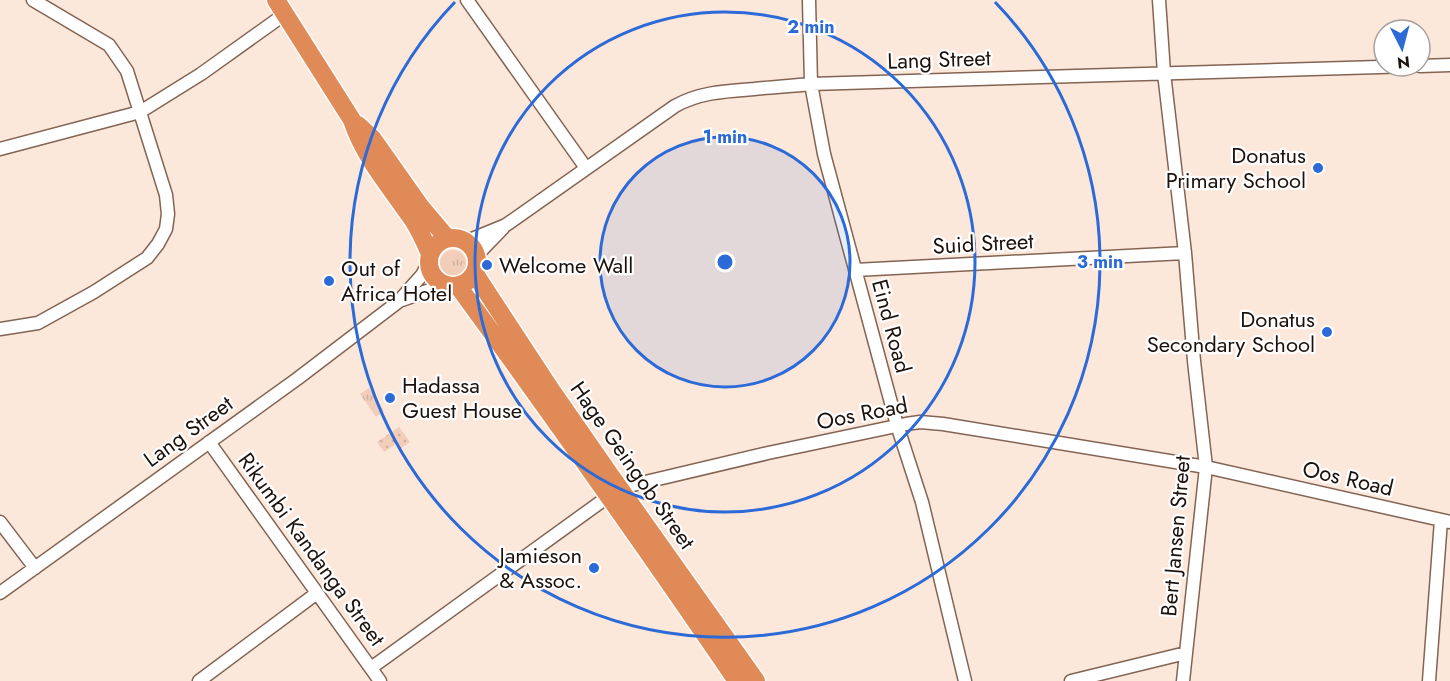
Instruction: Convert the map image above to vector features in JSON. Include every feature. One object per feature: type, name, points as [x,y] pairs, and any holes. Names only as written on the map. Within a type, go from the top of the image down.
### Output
[{"type":"highway","points":[[280,7],[352,120],[372,138],[420,206],[447,238]]},
{"type":"highway","name":"Hage Geingob Street","points":[[352,120],[365,150],[413,220],[429,257],[433,276],[451,285],[614,492],[756,681]]},
{"type":"highway","points":[[429,257],[434,247],[447,238],[461,238],[472,248],[477,268],[475,274],[468,282],[451,285]]},
{"type":"highway","name":"Hage Geingob Street","points":[[475,274],[558,399],[614,492],[737,681]]},
{"type":"street","points":[[0,329],[38,323],[94,292],[147,258],[166,229],[168,214],[166,195],[127,71],[109,45],[33,0]]},
{"type":"street","points":[[467,0],[586,168]]},
{"type":"street","name":"Eind Road","points":[[809,0],[811,84],[824,154],[897,425],[922,502],[965,681]]},
{"type":"street","name":"Bert Jansen Street","points":[[1159,0],[1164,73],[1206,468],[1183,681]]},
{"type":"street","points":[[0,149],[140,112],[201,74],[280,7]]},
{"type":"street","points":[[1432,65],[1450,64]]},
{"type":"street","name":"Lang Street","points":[[472,248],[685,100],[718,92],[811,84],[1372,67]]},
{"type":"street","name":"Suid Street","points":[[855,270],[1185,254]]},
{"type":"street","name":"Lang Street","points":[[0,593],[297,379],[398,302],[422,275],[429,257]]},
{"type":"street","name":"Lang Street","points":[[398,302],[451,285]]},
{"type":"street","name":"Oos Road","points":[[371,668],[614,492],[746,458],[897,425],[920,422],[943,424],[1206,468],[1446,521]]},
{"type":"street","name":"Rikumbi Kandanga Street","points":[[209,442],[380,681]]},
{"type":"street","points":[[1429,681],[1446,521]]},
{"type":"street","points":[[0,522],[35,568]]},
{"type":"street","points":[[199,681],[317,593]]},
{"type":"street","points":[[1071,681],[1186,653]]},
{"type":"green space","points":[[453,250],[462,254],[466,263],[462,272],[453,276],[444,272],[440,263],[444,254]]},
{"type":"green space","points":[[369,388],[384,411],[376,417],[360,394]]},
{"type":"green space","points":[[399,427],[410,442],[400,449],[396,444],[384,452],[377,442]]},
{"type":"place","name":"Donatus Primary School","points":[[1318,168]]},
{"type":"place","name":"Welcome Wall","points":[[487,265]]},
{"type":"place","name":"Out of Africa Hotel","points":[[329,281]]},
{"type":"place","name":"Donatus Secondary School","points":[[1327,332]]},
{"type":"place","name":"Hadassa Guest House","points":[[390,398]]},
{"type":"place","name":"Jamieson & Assoc.","points":[[594,568]]}]
